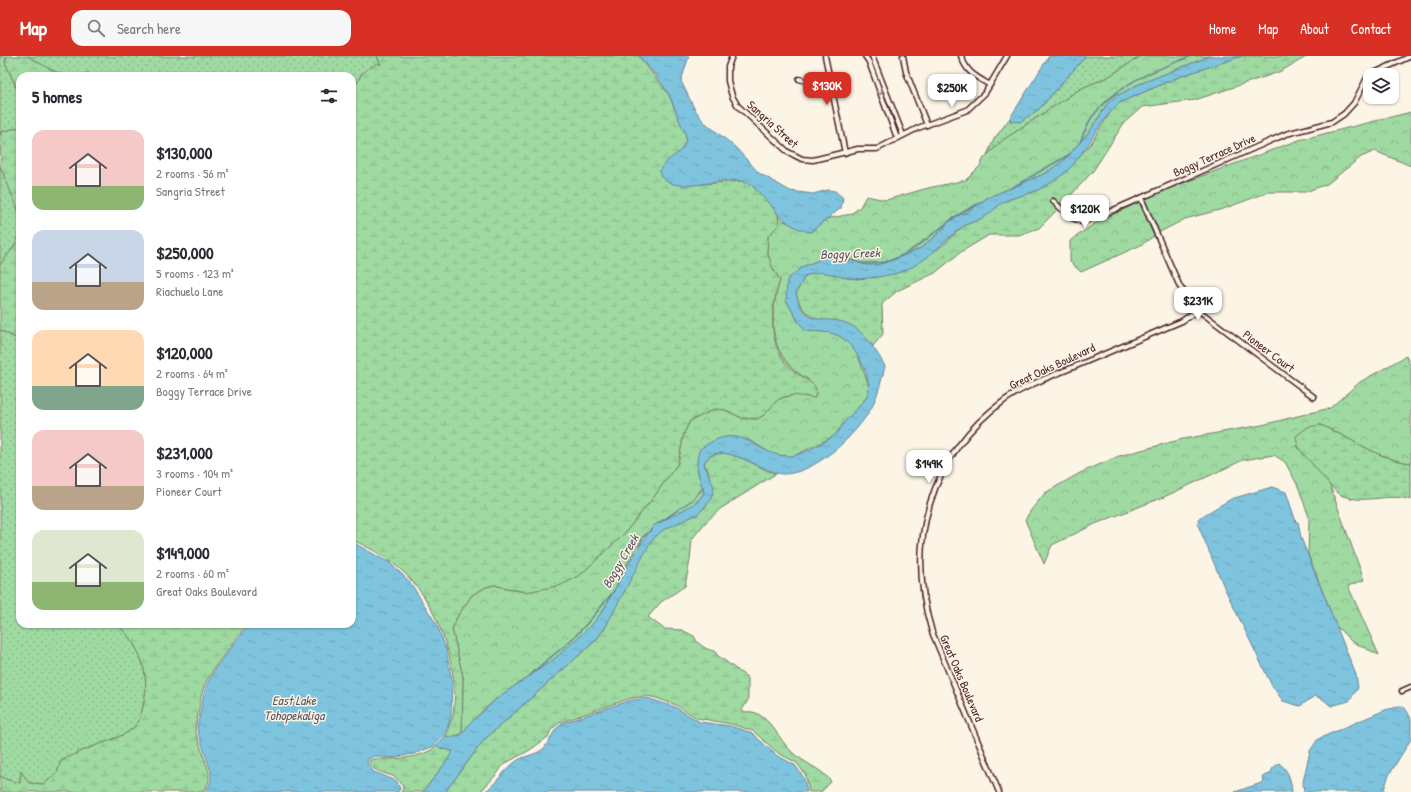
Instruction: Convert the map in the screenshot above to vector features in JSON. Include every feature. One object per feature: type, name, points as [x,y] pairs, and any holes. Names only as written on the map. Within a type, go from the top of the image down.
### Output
[{"type":"street","name":"Sangria Street","points":[[732,56],[728,76],[734,99],[741,109],[785,150],[794,156],[809,160],[821,160],[861,149],[877,149],[903,135],[966,110],[977,102],[1007,56]]},
{"type":"street","points":[[825,56],[845,153]]},
{"type":"street","points":[[865,56],[869,62],[897,138]]},
{"type":"street","points":[[872,56],[903,135]]},
{"type":"street","points":[[903,56],[906,72],[927,125]]},
{"type":"street","points":[[961,56],[965,68],[972,74],[990,84]]},
{"type":"street","name":"Boggy Terrace Drive","points":[[1385,68],[1411,56]]},
{"type":"street","points":[[799,79],[809,82],[830,78]]},
{"type":"street","name":"Boggy Terrace Drive","points":[[1053,201],[1070,217],[1082,222],[1286,134],[1332,122],[1344,114],[1354,103],[1363,86]]},
{"type":"street","name":"Pioneer Court","points":[[1140,198],[1180,287],[1198,310],[1314,397]]},
{"type":"street","name":"Great Oaks Boulevard","points":[[999,792],[932,632],[924,606],[920,572],[921,545],[924,525],[937,486],[956,449],[968,434],[1005,400],[1032,384],[1182,321],[1198,310]]},
{"type":"street","points":[[1402,691],[1411,687]]},
{"type":"green space","points":[[0,56],[7,56],[5,62],[16,87],[16,128],[1,132],[0,135]]},
{"type":"green space","points":[[7,56],[27,56],[57,72],[16,72],[16,87],[5,62]]},
{"type":"green space","points":[[27,56],[377,56],[381,65],[362,73],[356,84],[356,72],[54,72]]},
{"type":"green space","points":[[377,56],[639,56],[669,95],[685,130],[686,140],[682,150],[691,185],[741,181],[750,184],[769,201],[778,215],[779,225],[768,236],[767,251],[772,267],[780,280],[774,302],[773,313],[776,345],[787,365],[816,388],[815,398],[793,395],[779,399],[764,415],[757,419],[742,418],[725,410],[715,409],[690,421],[684,433],[678,463],[653,498],[623,535],[579,576],[559,586],[525,592],[494,585],[486,587],[472,595],[457,617],[452,629],[463,677],[462,734],[446,738],[445,736],[453,716],[453,680],[446,643],[439,626],[422,594],[412,581],[400,569],[384,557],[356,542],[356,84],[362,73],[377,63],[381,65]]},
{"type":"green space","points":[[1086,56],[1141,56],[1108,77],[1080,89],[1003,140],[987,155],[994,139],[1010,118],[1011,121],[1039,109]]},
{"type":"green space","points":[[1141,56],[1210,56],[1137,85],[1115,97],[1107,104],[1090,131],[1065,159],[1046,173],[987,198],[966,213],[953,217],[939,233],[921,248],[891,261],[877,265],[867,265],[849,259],[824,258],[802,267],[786,300],[798,321],[806,331],[829,332],[840,336],[851,345],[858,356],[870,388],[866,398],[834,436],[792,457],[774,455],[749,440],[726,437],[713,442],[697,470],[704,493],[692,506],[662,521],[652,528],[635,551],[601,615],[592,626],[560,655],[491,704],[462,734],[463,677],[452,629],[457,617],[472,595],[486,587],[494,585],[525,592],[579,576],[623,535],[653,498],[678,463],[684,433],[690,421],[715,409],[725,410],[742,418],[757,419],[764,415],[778,399],[793,395],[809,380],[795,371],[785,361],[775,337],[773,323],[774,309],[780,280],[772,267],[767,251],[768,236],[779,225],[778,215],[782,220],[810,232],[826,219],[851,214],[860,207],[866,196],[886,200],[928,188],[966,180],[980,166],[984,158],[1003,140],[1080,89],[1108,77]]},
{"type":"green space","points":[[1242,56],[1308,56],[1279,72],[1195,100],[1142,107],[1124,123],[1093,171],[1062,205],[1053,198],[1050,201],[1058,209],[1039,228],[1019,235],[989,235],[961,252],[935,273],[897,291],[882,304],[883,334],[873,346],[857,331],[812,317],[805,312],[800,304],[796,293],[805,276],[816,272],[831,273],[847,278],[858,279],[901,272],[942,246],[962,227],[987,215],[1001,203],[1033,192],[1065,173],[1091,143],[1113,108],[1121,102],[1181,76]]},
{"type":"green space","points":[[1411,112],[1411,166],[1375,151],[1361,157],[1327,184],[1305,192],[1269,192],[1223,209],[1185,219],[1158,233],[1144,199],[1299,140]]},
{"type":"green space","points":[[16,128],[16,204],[0,166],[1,132]]},
{"type":"green space","points":[[0,166],[16,205],[16,243],[14,248],[0,265]]},
{"type":"green space","points":[[1139,202],[1154,236],[1141,245],[1081,272],[1070,262],[1070,241],[1094,224]]},
{"type":"green space","points":[[16,243],[16,338],[0,330],[0,265]]},
{"type":"green space","points":[[0,330],[16,338],[16,628],[120,628],[132,641],[138,651],[145,672],[146,683],[141,713],[138,722],[131,730],[112,740],[84,750],[61,761],[57,773],[44,784],[28,783],[21,772],[20,783],[0,776]]},
{"type":"green space","points":[[1406,356],[1411,367],[1411,463],[1399,461],[1376,453],[1320,425],[1297,446],[1329,483],[1364,580],[1348,586],[1379,655],[1351,641],[1336,626],[1308,554],[1309,517],[1298,486],[1285,462],[1274,455],[1243,460],[1164,497],[1095,524],[1052,545],[1044,564],[1025,520],[1045,493],[1080,473],[1119,456],[1183,439],[1262,425],[1330,408],[1360,382]]},
{"type":"green space","points":[[1320,425],[1376,453],[1399,461],[1411,463],[1411,500],[1394,497],[1360,499],[1339,494],[1302,453],[1298,445],[1296,436],[1308,427]]},
{"type":"green space","points":[[727,453],[744,459],[768,471],[777,473],[720,509],[705,523],[692,539],[685,586],[661,602],[648,617],[664,629],[682,630],[694,636],[697,642],[702,646],[715,651],[717,655],[748,678],[748,700],[741,712],[754,712],[762,716],[796,756],[819,770],[831,782],[821,792],[809,792],[806,776],[797,763],[778,753],[753,731],[731,724],[697,718],[676,705],[647,696],[628,699],[559,723],[551,730],[548,737],[530,750],[504,764],[480,792],[445,792],[484,740],[596,640],[605,628],[639,561],[655,537],[662,530],[697,513],[707,505],[709,472],[704,464],[710,456]]},
{"type":"green space","points":[[120,628],[244,628],[217,664],[205,684],[202,693],[195,730],[209,772],[209,781],[204,792],[0,792],[0,776],[20,783],[21,771],[29,783],[44,784],[57,773],[61,761],[84,750],[112,740],[131,730],[136,725],[142,710],[145,695],[145,672],[138,651]]},
{"type":"green space","points":[[437,745],[440,748],[453,751],[423,792],[401,792],[403,789],[398,779],[377,771],[369,763],[370,760],[375,759],[395,759],[415,756],[428,752]]},
{"type":"water","points":[[639,56],[689,56],[681,81],[694,108],[703,121],[734,146],[759,173],[790,191],[813,194],[828,190],[835,191],[843,198],[841,208],[810,232],[801,230],[782,218],[753,186],[742,181],[732,180],[687,185],[666,181],[661,177],[661,168],[682,149],[686,139],[685,134],[666,90]]},
{"type":"water","points":[[1049,56],[1086,56],[1039,109],[1020,122],[1011,121],[1010,118]]},
{"type":"water","points":[[1210,56],[1242,56],[1181,76],[1121,102],[1107,116],[1081,154],[1067,171],[1051,183],[1037,190],[1006,201],[986,216],[964,226],[919,263],[903,271],[869,278],[849,278],[828,273],[818,273],[805,276],[796,293],[804,312],[815,318],[846,323],[858,330],[878,354],[885,366],[876,397],[865,418],[846,440],[834,451],[808,468],[795,473],[782,474],[774,472],[729,454],[718,453],[710,456],[704,464],[714,487],[711,500],[698,514],[663,530],[651,541],[605,628],[596,640],[484,740],[445,792],[423,792],[453,751],[440,748],[437,745],[445,736],[455,737],[462,734],[470,723],[500,696],[554,659],[591,626],[604,609],[630,561],[653,526],[696,503],[704,493],[697,466],[700,449],[715,440],[728,437],[738,437],[777,455],[790,456],[800,454],[832,437],[864,401],[868,391],[868,383],[866,373],[857,355],[845,340],[835,334],[806,331],[798,321],[786,300],[787,280],[802,267],[824,258],[836,257],[867,265],[877,265],[891,261],[921,248],[939,233],[953,217],[966,213],[987,198],[1046,173],[1065,159],[1090,131],[1107,104],[1115,97],[1137,85]]},
{"type":"water","points":[[1272,487],[1286,492],[1296,522],[1298,522],[1301,538],[1356,675],[1358,688],[1349,701],[1331,706],[1324,700],[1315,696],[1300,706],[1283,701],[1272,686],[1224,587],[1198,525],[1199,518],[1231,499]]},
{"type":"water","name":"East Lake Tohopekaliga","points":[[356,544],[390,563],[410,582],[437,625],[446,649],[452,681],[451,716],[446,732],[434,746],[414,754],[391,758],[375,756],[368,759],[367,763],[374,772],[397,781],[400,789],[398,792],[206,792],[211,781],[211,772],[197,729],[204,693],[207,684],[218,665],[246,628],[356,628]]},
{"type":"water","points":[[647,698],[675,707],[700,722],[730,726],[752,733],[776,755],[795,765],[804,778],[807,792],[484,792],[489,789],[518,760],[542,750],[561,724],[628,701]]},
{"type":"water","points":[[1403,706],[1411,719],[1411,739],[1389,775],[1383,792],[1304,792],[1303,782],[1310,751],[1318,739],[1385,710]]},
{"type":"water","points":[[1279,763],[1289,776],[1292,792],[1235,792],[1264,782],[1262,777],[1270,774],[1273,768]]},
{"type":"waterway","name":"Boggy Creek","points":[[1080,142],[1092,117],[1113,95],[1137,79],[1191,56]]},
{"type":"waterway","name":"Boggy Creek","points":[[1011,188],[1070,154]]},
{"type":"waterway","name":"Boggy Creek","points":[[860,263],[885,262],[898,257],[911,250],[969,208],[983,202]]},
{"type":"waterway","name":"Boggy Creek","points":[[659,523],[692,500],[703,488]]},
{"type":"waterway","name":"Boggy Creek","points":[[639,546],[643,537],[652,529]]},
{"type":"waterway","name":"Boggy Creek","points":[[530,676],[575,636],[614,591]]}]
